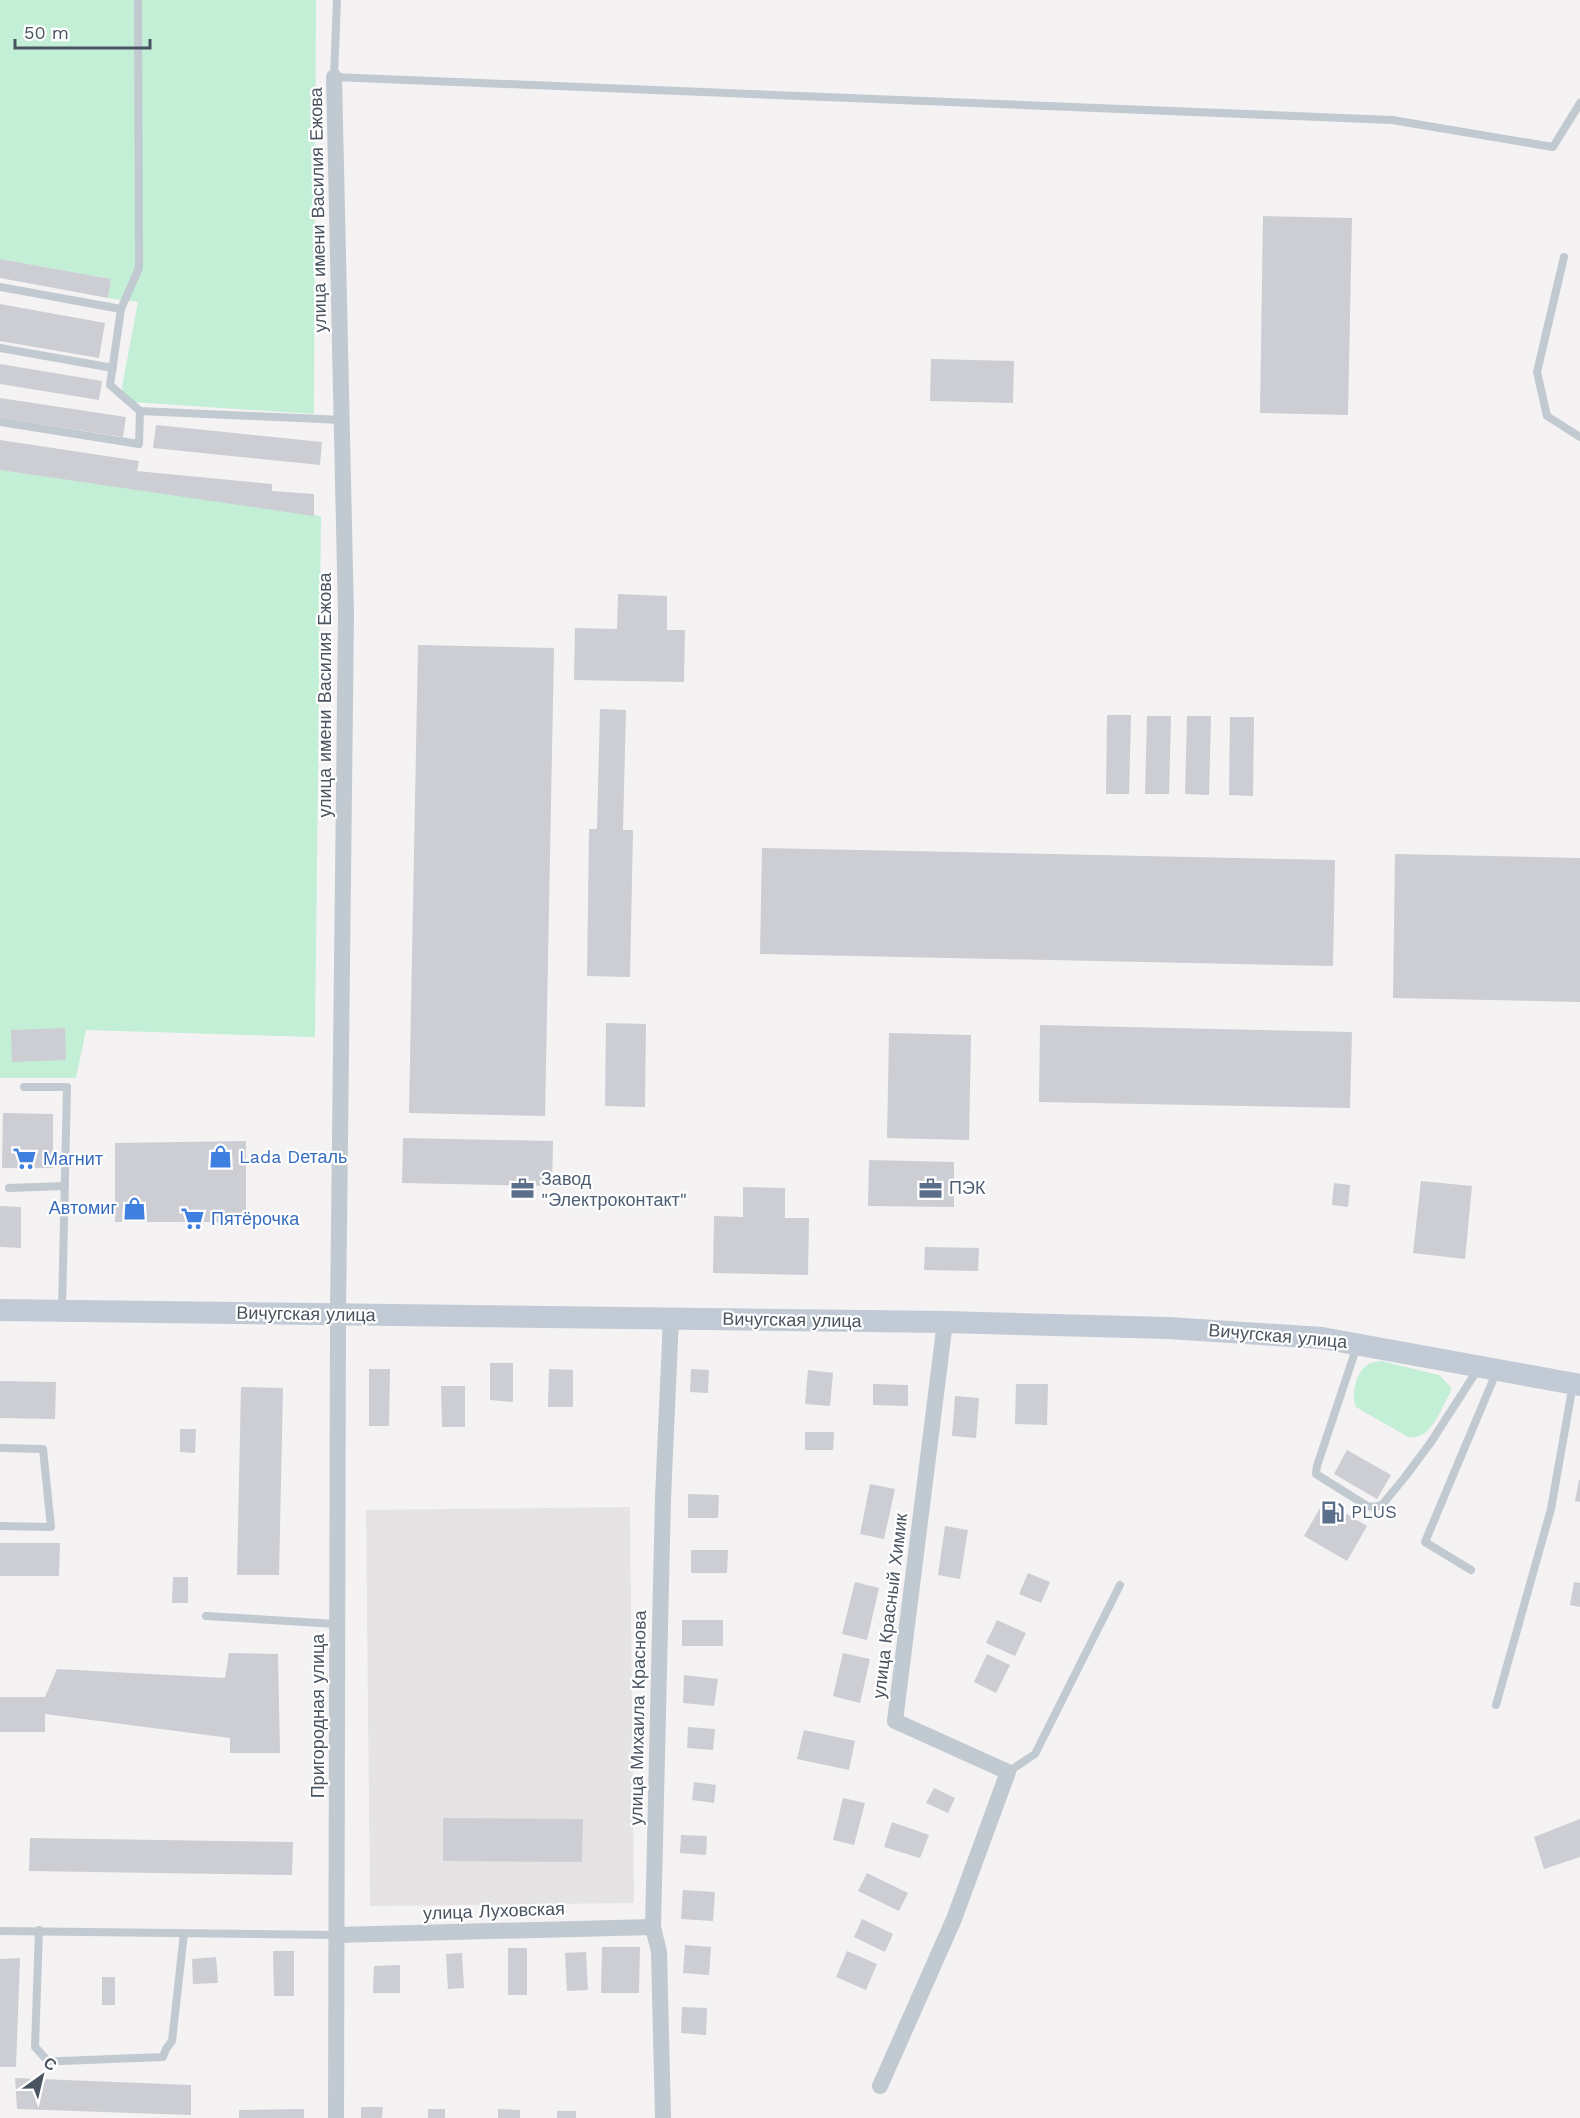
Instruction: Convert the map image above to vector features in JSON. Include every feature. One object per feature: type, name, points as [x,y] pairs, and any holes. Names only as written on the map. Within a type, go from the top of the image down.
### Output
[{"type":"main road","name":"Вичугская улица","points":[[0,1310],[945,1322],[1168,1328],[1281,1334],[1358,1343],[1576,1384]]},
{"type":"street","name":"улица имени Василия Ежова","points":[[334,77],[346,615],[338,1314]]},
{"type":"street","name":"Пригородная улица","points":[[336,2118],[338,1314]]},
{"type":"street","name":"улица Михаила Краснова","points":[[663,2118],[659,1952],[652,1927],[663,1498],[671,1318]]},
{"type":"street","name":"улица Красный Химик","points":[[945,1322],[896,1721],[1008,1772]]},
{"type":"street","points":[[880,2086],[954,1918],[1008,1772]]},
{"type":"street","name":"улица Луховская","points":[[336,1935],[652,1927]]},
{"type":"lane","points":[[138,0],[139,268],[121,309],[111,385],[140,411],[342,420]]},
{"type":"lane","points":[[337,0],[334,77],[1392,120],[1552,147],[1580,103]]},
{"type":"lane","points":[[1564,257],[1537,372],[1547,416],[1580,437]]},
{"type":"lane","points":[[0,287],[121,309]]},
{"type":"lane","points":[[0,348],[113,368]]},
{"type":"lane","points":[[0,422],[139,444],[140,411]]},
{"type":"lane","points":[[24,1087],[67,1087],[63,1311]]},
{"type":"lane","points":[[9,1188],[65,1186]]},
{"type":"lane","points":[[1358,1343],[1316,1474],[1367,1506],[1374,1507],[1382,1504],[1489,1368]]},
{"type":"lane","points":[[1471,1570],[1425,1542],[1489,1368]]},
{"type":"lane","points":[[1496,1706],[1551,1509],[1576,1384]]},
{"type":"lane","points":[[0,1448],[43,1449],[51,1527],[0,1526]]},
{"type":"lane","points":[[1008,1772],[1035,1754],[1120,1585]]},
{"type":"lane","points":[[206,1616],[338,1624]]},
{"type":"lane","points":[[39,1930],[35,2047],[48,2061],[163,2057],[172,2041],[184,1933]]},
{"type":"lane","points":[[0,1931],[336,1935]]},
{"type":"shaded area","points":[[630,1507],[634,1903],[370,1906],[366,1510]]},
{"type":"green space","points":[[0,0],[316,0],[314,414],[132,402],[123,395],[122,387],[138,302],[108,298],[111,279],[0,259]]},
{"type":"green space","points":[[0,470],[321,516],[315,1037],[86,1030],[76,1078],[0,1078]]},
{"type":"green space","points":[[1381,1361],[1439,1375],[1451,1387],[1434,1423],[1423,1434],[1408,1437],[1356,1407],[1354,1391],[1357,1379],[1369,1364]]},
{"type":"building","points":[[1263,216],[1352,218],[1348,415],[1260,413]]},
{"type":"building","points":[[0,259],[111,279],[108,298],[0,278]]},
{"type":"building","points":[[0,304],[105,323],[99,358],[0,341]]},
{"type":"building","points":[[931,359],[1014,361],[1013,403],[930,401]]},
{"type":"building","points":[[0,364],[102,381],[99,400],[0,384]]},
{"type":"building","points":[[0,398],[126,417],[123,437],[0,418]]},
{"type":"building","points":[[156,425],[322,442],[320,465],[153,448]]},
{"type":"building","points":[[0,440],[139,461],[137,471],[272,484],[272,491],[314,494],[314,516],[0,470]]},
{"type":"building","points":[[618,594],[667,596],[667,630],[685,630],[684,682],[574,680],[575,628],[617,629]]},
{"type":"building","points":[[418,645],[554,648],[545,1116],[409,1113]]},
{"type":"building","points":[[600,709],[626,710],[623,830],[633,830],[630,977],[587,976],[589,829],[597,829]]},
{"type":"building","points":[[1107,715],[1131,715],[1129,794],[1106,794]]},
{"type":"building","points":[[1147,716],[1171,716],[1169,794],[1145,794]]},
{"type":"building","points":[[1187,716],[1211,716],[1209,795],[1185,794]]},
{"type":"building","points":[[1230,717],[1254,717],[1253,796],[1229,795]]},
{"type":"building","points":[[762,848],[1335,860],[1333,966],[760,954]]},
{"type":"building","points":[[1395,854],[1580,858],[1580,1002],[1393,998]]},
{"type":"building","points":[[606,1023],[646,1024],[645,1107],[605,1106]]},
{"type":"building","points":[[1040,1025],[1352,1032],[1350,1108],[1039,1102]]},
{"type":"building","points":[[65,1028],[66,1060],[12,1062],[11,1030]]},
{"type":"building","points":[[889,1033],[971,1035],[969,1140],[887,1138]]},
{"type":"building","points":[[3,1113],[53,1114],[53,1168],[2,1168]]},
{"type":"building","points":[[403,1138],[553,1141],[552,1186],[402,1183]]},
{"type":"building","points":[[246,1141],[246,1222],[115,1222],[115,1143]]},
{"type":"building","points":[[869,1160],[954,1162],[954,1207],[868,1206]]},
{"type":"building","points":[[1421,1181],[1472,1186],[1465,1259],[1413,1253]]},
{"type":"building","points":[[1334,1183],[1350,1185],[1348,1207],[1332,1205]]},
{"type":"building","points":[[743,1187],[785,1188],[785,1218],[809,1218],[808,1275],[713,1273],[714,1216],[743,1217]]},
{"type":"building","points":[[0,1206],[21,1207],[21,1248],[0,1247]]},
{"type":"building","points":[[925,1247],[979,1248],[978,1271],[924,1270]]},
{"type":"building","points":[[490,1363],[513,1363],[513,1402],[490,1400]]},
{"type":"building","points":[[369,1369],[390,1369],[389,1426],[369,1426]]},
{"type":"building","points":[[549,1369],[573,1370],[573,1407],[548,1407]]},
{"type":"building","points":[[691,1369],[709,1370],[708,1393],[690,1392]]},
{"type":"building","points":[[808,1370],[833,1373],[830,1406],[805,1404]]},
{"type":"building","points":[[0,1381],[56,1382],[55,1419],[0,1418]]},
{"type":"building","points":[[873,1384],[908,1385],[908,1406],[873,1405]]},
{"type":"building","points":[[1016,1384],[1048,1384],[1047,1425],[1015,1424]]},
{"type":"building","points":[[441,1386],[465,1386],[465,1427],[442,1427]]},
{"type":"building","points":[[241,1387],[283,1388],[279,1575],[237,1575]]},
{"type":"building","points":[[955,1396],[979,1398],[976,1438],[952,1436]]},
{"type":"building","points":[[180,1429],[196,1429],[195,1453],[180,1452]]},
{"type":"building","points":[[805,1432],[834,1432],[833,1450],[805,1450]]},
{"type":"building","points":[[1347,1450],[1391,1475],[1377,1499],[1334,1474]]},
{"type":"building","points":[[1580,1480],[1580,1502],[1575,1501]]},
{"type":"building","points":[[870,1484],[895,1489],[884,1539],[860,1534]]},
{"type":"building","points":[[688,1494],[719,1495],[718,1518],[688,1518]]},
{"type":"building","points":[[1324,1501],[1367,1526],[1347,1561],[1304,1536]]},
{"type":"building","points":[[945,1526],[968,1530],[960,1579],[938,1575]]},
{"type":"building","points":[[0,1543],[60,1543],[59,1576],[0,1576]]},
{"type":"building","points":[[691,1550],[728,1550],[727,1573],[691,1573]]},
{"type":"building","points":[[1028,1573],[1050,1582],[1041,1603],[1019,1594]]},
{"type":"building","points":[[173,1577],[188,1577],[188,1603],[172,1603]]},
{"type":"building","points":[[855,1582],[879,1588],[867,1640],[842,1634]]},
{"type":"building","points":[[1574,1582],[1580,1583],[1580,1607],[1570,1605]]},
{"type":"building","points":[[682,1620],[723,1620],[723,1646],[682,1646]]},
{"type":"building","points":[[997,1620],[1026,1633],[1015,1656],[986,1643]]},
{"type":"building","points":[[229,1653],[278,1654],[280,1753],[230,1753],[230,1738],[45,1714],[45,1732],[0,1732],[0,1697],[45,1697],[57,1669],[225,1678]]},
{"type":"building","points":[[843,1653],[870,1659],[860,1703],[833,1696]]},
{"type":"building","points":[[987,1654],[1010,1665],[996,1693],[974,1682]]},
{"type":"building","points":[[684,1675],[718,1679],[714,1706],[683,1703]]},
{"type":"building","points":[[688,1727],[715,1729],[713,1750],[687,1748]]},
{"type":"building","points":[[804,1730],[855,1741],[849,1770],[797,1759]]},
{"type":"building","points":[[694,1782],[716,1785],[714,1803],[692,1800]]},
{"type":"building","points":[[934,1788],[955,1798],[948,1813],[926,1803]]},
{"type":"building","points":[[843,1798],[865,1803],[854,1845],[833,1840]]},
{"type":"building","points":[[443,1818],[583,1819],[582,1862],[443,1861]]},
{"type":"building","points":[[1580,1819],[1580,1857],[1544,1869],[1534,1837]]},
{"type":"building","points":[[892,1822],[929,1835],[920,1858],[884,1847]]},
{"type":"building","points":[[681,1835],[707,1836],[706,1855],[680,1853]]},
{"type":"building","points":[[30,1838],[293,1842],[292,1875],[29,1871]]},
{"type":"building","points":[[867,1873],[908,1893],[899,1911],[858,1891]]},
{"type":"building","points":[[683,1890],[715,1892],[713,1921],[681,1919]]},
{"type":"building","points":[[862,1919],[893,1934],[885,1952],[854,1937]]},
{"type":"building","points":[[685,1945],[711,1947],[709,1975],[683,1973]]},
{"type":"building","points":[[602,1947],[640,1947],[639,1993],[601,1993]]},
{"type":"building","points":[[508,1948],[527,1948],[527,1995],[508,1995]]},
{"type":"building","points":[[273,1951],[294,1951],[294,1996],[274,1996]]},
{"type":"building","points":[[847,1951],[877,1964],[866,1990],[836,1977]]},
{"type":"building","points":[[586,1952],[588,1990],[567,1991],[565,1953]]},
{"type":"building","points":[[462,1953],[464,1988],[448,1989],[446,1954]]},
{"type":"building","points":[[216,1957],[218,1983],[193,1984],[192,1959]]},
{"type":"building","points":[[20,1958],[16,2067],[0,2067],[0,1959]]},
{"type":"building","points":[[400,1965],[400,1993],[373,1993],[374,1966]]},
{"type":"building","points":[[102,1977],[115,1977],[115,2005],[102,2005]]},
{"type":"building","points":[[682,2007],[707,2008],[706,2035],[681,2033]]},
{"type":"building","points":[[15,2078],[191,2085],[191,2115],[17,2109]]},
{"type":"building","points":[[361,2107],[383,2107],[382,2118],[361,2118]]},
{"type":"building","points":[[304,2109],[304,2118],[239,2118],[239,2110]]},
{"type":"building","points":[[428,2109],[445,2109],[445,2118],[428,2118]]},
{"type":"building","points":[[498,2109],[520,2110],[520,2118],[498,2118]]},
{"type":"building","points":[[557,2111],[576,2111],[576,2118],[557,2118]]},
{"type":"place","name":"Lada Dеталь","points":[[221,1157]]},
{"type":"place","name":"Магнит","points":[[25,1159]]},
{"type":"place","name":"ПЭК","points":[[931,1188]]},
{"type":"place","name":"Завод \"Электроконтакт\"","points":[[523,1189]]},
{"type":"place","name":"Автомиг","points":[[135,1208]]},
{"type":"place","name":"Пятёрочка","points":[[193,1219]]},
{"type":"place","name":"PLUS","points":[[1333,1512]]}]
